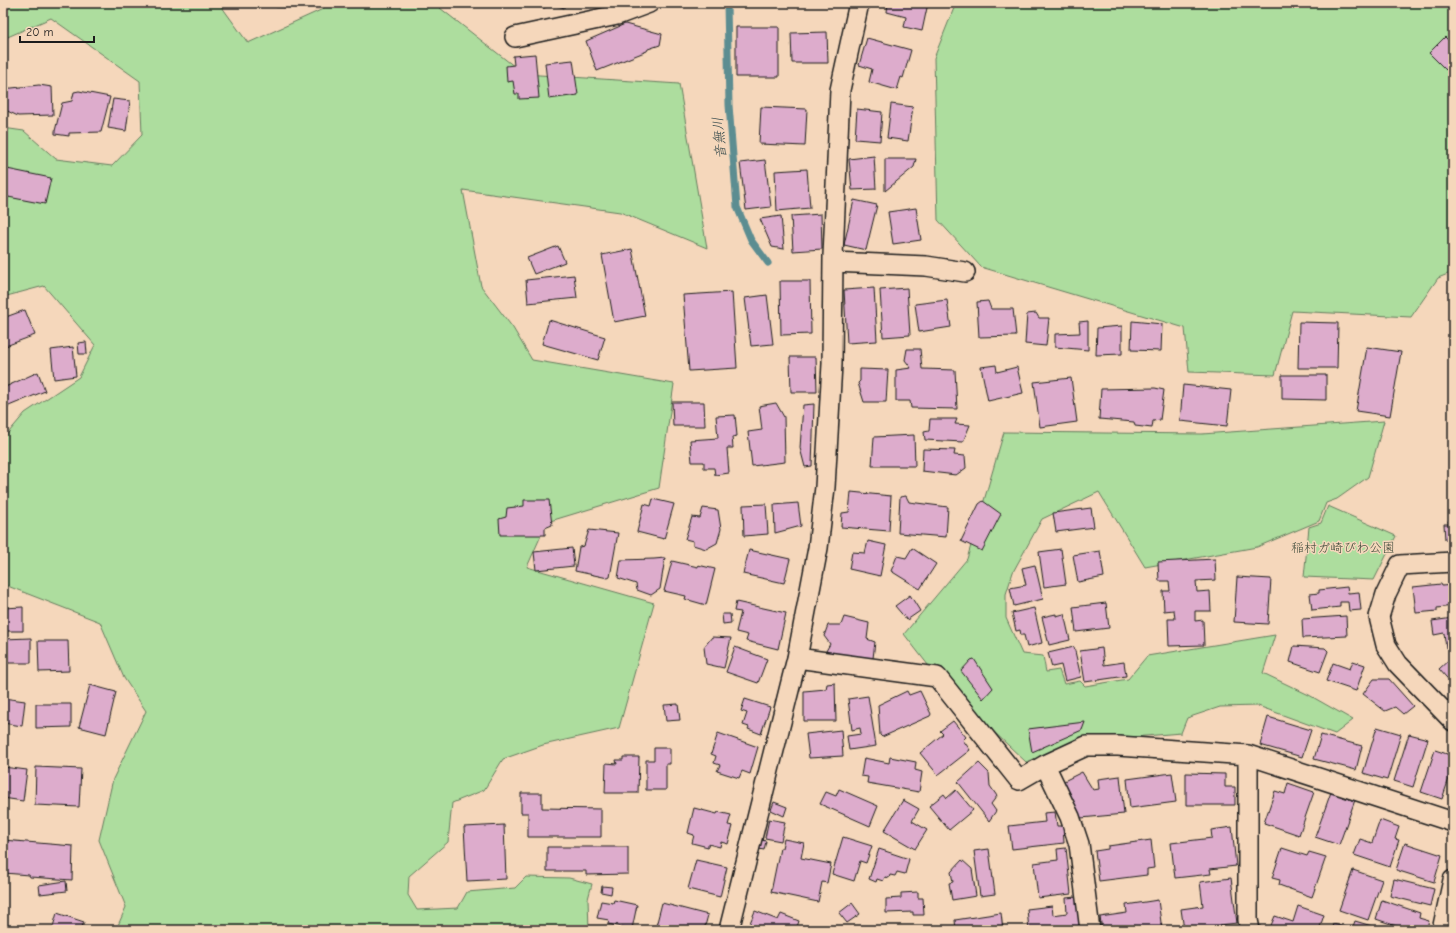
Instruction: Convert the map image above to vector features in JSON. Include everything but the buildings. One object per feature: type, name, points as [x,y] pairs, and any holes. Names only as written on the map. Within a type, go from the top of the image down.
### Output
[{"type":"street","points":[[515,37],[616,15],[649,3]]},
{"type":"street","points":[[729,930],[797,658],[818,548],[825,487],[832,364],[833,262],[840,90],[859,3]]},
{"type":"street","points":[[833,262],[926,266],[965,272]]},
{"type":"street","points":[[1453,562],[1400,565],[1386,594],[1379,617],[1386,645],[1398,664],[1453,722]]},
{"type":"street","points":[[797,658],[937,677],[1019,780],[1045,765],[1086,746],[1118,746],[1248,755],[1453,822]]},
{"type":"street","points":[[1248,755],[1248,920],[1250,930]]},
{"type":"street","points":[[1045,765],[1070,817],[1079,844],[1090,930]]},
{"type":"street","points":[[1442,930],[1453,880]]},
{"type":"green space","points":[[3,3],[219,3],[248,43],[323,9],[324,3],[440,3],[440,8],[524,74],[679,84],[707,248],[620,212],[463,190],[481,286],[513,328],[532,360],[674,384],[659,488],[547,522],[527,567],[654,603],[619,728],[543,745],[503,759],[484,790],[452,803],[448,842],[409,876],[408,895],[417,910],[458,908],[467,892],[515,888],[526,877],[569,878],[592,884],[588,899],[589,930],[116,930],[126,907],[99,840],[113,779],[146,711],[124,678],[100,622],[5,585],[3,570],[3,439],[25,413],[79,377],[95,345],[44,286],[3,297],[3,128],[24,131],[56,159],[112,166],[142,135],[140,81],[51,18],[3,39]]},
{"type":"green space","points":[[956,3],[1453,3],[1453,272],[1438,278],[1411,317],[1292,311],[1275,375],[1189,372],[1185,328],[981,267],[938,220],[934,58]]},
{"type":"green space","points":[[1384,421],[1368,477],[1337,499],[1326,503],[1319,521],[1257,547],[1145,567],[1099,492],[1042,519],[1013,572],[1006,594],[1006,618],[1022,654],[1043,656],[1046,672],[1059,670],[1064,684],[1080,681],[1085,686],[1128,679],[1147,656],[1275,635],[1263,673],[1309,695],[1353,720],[1335,734],[1258,706],[1220,707],[1187,718],[1181,733],[1085,741],[1026,762],[942,683],[904,634],[967,559],[1004,432],[1202,434]]},
{"type":"green space","name":"稲村ガ崎びわ公園","points":[[1328,506],[1396,536],[1374,580],[1304,577],[1309,527],[1321,523]]},
{"type":"waterway","name":"音無川","points":[[727,3],[729,105],[737,207],[751,240],[768,263]]}]
